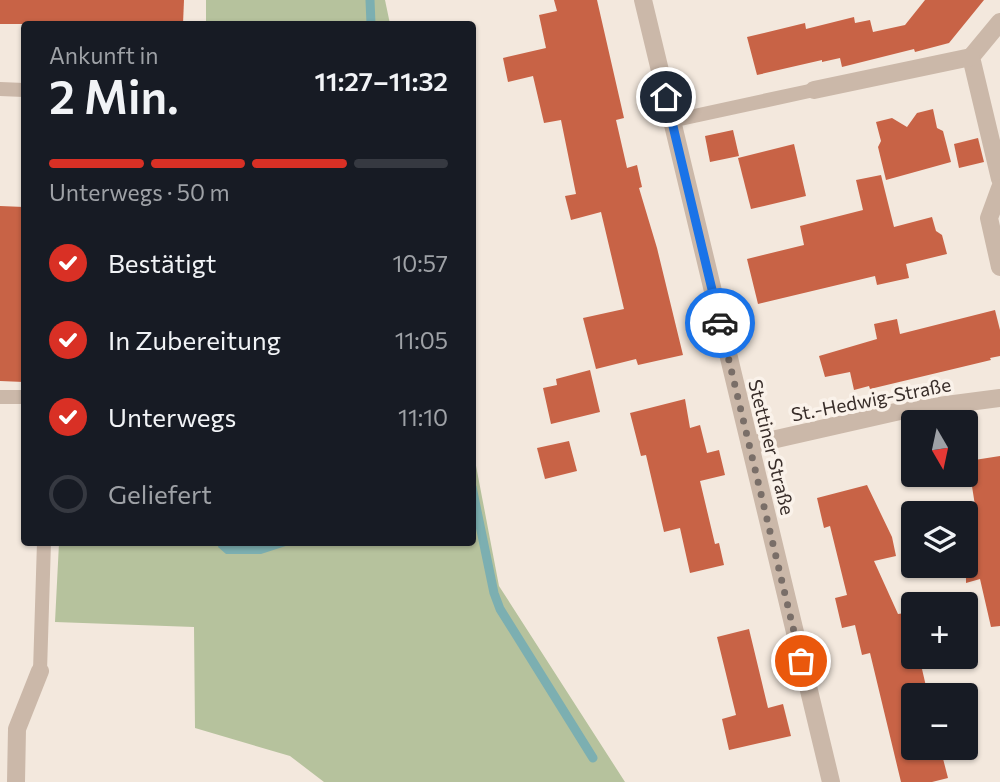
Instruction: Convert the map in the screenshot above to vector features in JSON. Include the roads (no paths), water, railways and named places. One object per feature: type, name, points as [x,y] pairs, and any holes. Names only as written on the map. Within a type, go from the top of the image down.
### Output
[{"type":"street","name":"Stettiner Straße","points":[[643,0],[831,782]]},
{"type":"street","points":[[814,90],[971,57],[1000,22]]},
{"type":"street","points":[[971,57],[1000,179]]},
{"type":"street","points":[[1000,188],[989,218],[1000,267]]},
{"type":"street","name":"St.-Hedwig-Straße","points":[[750,445],[900,411],[1000,398]]},
{"type":"street","points":[[16,782],[17,729],[40,671]]},
{"type":"lane","points":[[0,89],[21,90]]},
{"type":"lane","points":[[671,121],[814,90]]},
{"type":"lane","points":[[0,397],[21,397]]},
{"type":"lane","points":[[40,671],[44,546]]},
{"type":"water","points":[[286,546],[261,554],[226,554],[218,547]]},
{"type":"waterway","points":[[370,0],[371,21]]},
{"type":"waterway","points":[[476,506],[494,593],[500,609],[593,758]]}]
